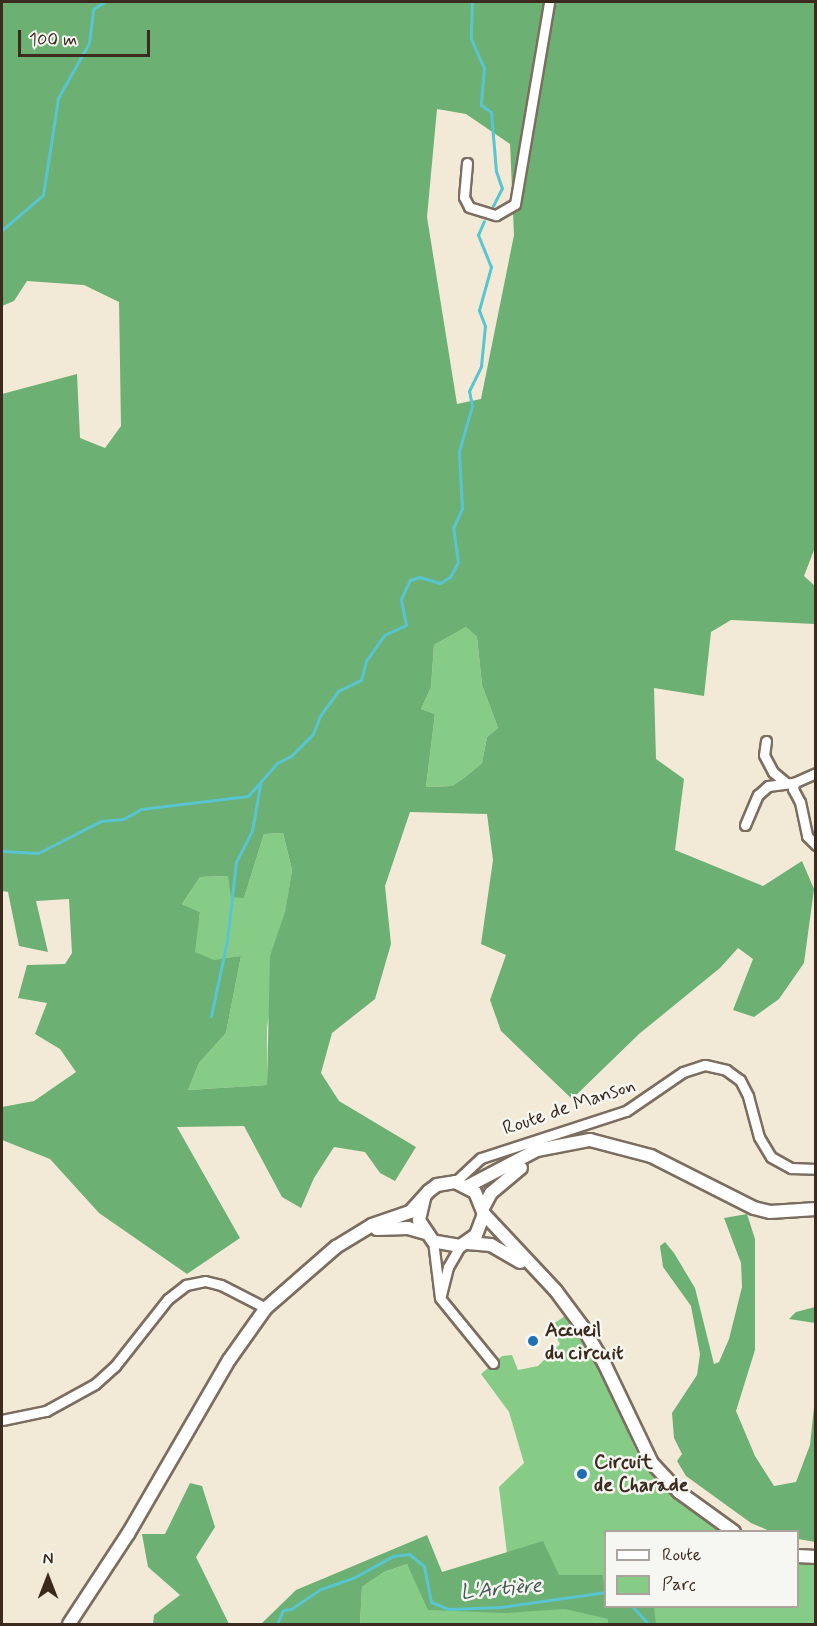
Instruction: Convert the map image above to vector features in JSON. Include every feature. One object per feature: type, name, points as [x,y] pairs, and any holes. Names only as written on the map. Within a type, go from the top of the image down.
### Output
[{"type":"street","points":[[466,163],[463,181],[469,207],[496,215],[516,204],[549,2]]},
{"type":"street","points":[[766,741],[764,755],[773,772],[789,782],[807,836],[814,846]]},
{"type":"street","points":[[745,825],[758,795],[816,774]]},
{"type":"street","name":"Route de Manson","points":[[455,1182],[477,1160],[626,1111],[683,1072],[705,1065],[726,1070],[745,1088],[759,1137],[771,1157],[791,1168],[816,1169]]},
{"type":"street","points":[[468,1186],[549,1147],[590,1140],[615,1144],[651,1156],[754,1208],[770,1212],[816,1209]]},
{"type":"street","points":[[440,1298],[448,1267],[463,1244],[476,1235],[484,1211],[503,1182],[549,1147]]},
{"type":"street","points":[[69,1624],[128,1534],[229,1360],[266,1308],[324,1256],[358,1233],[410,1212],[437,1185],[455,1182],[468,1186],[484,1211],[544,1279],[593,1344],[651,1463],[679,1492],[731,1530]]},
{"type":"street","points":[[424,1198],[419,1220],[429,1237],[440,1298],[493,1363]]},
{"type":"street","points":[[358,1233],[388,1227],[505,1252],[544,1279]]},
{"type":"street","points":[[2,1420],[46,1411],[95,1384],[115,1366],[168,1299],[186,1285],[205,1281],[221,1285],[266,1308]]},
{"type":"street","points":[[799,1556],[816,1557]]},
{"type":"green space","points":[[2,2],[815,2],[816,545],[804,576],[815,586],[815,624],[731,620],[711,632],[704,696],[654,688],[656,759],[684,779],[675,850],[763,886],[802,861],[814,889],[804,963],[779,999],[754,1017],[733,1010],[753,959],[738,948],[720,968],[639,1034],[572,1099],[501,1031],[490,1000],[506,955],[481,944],[493,860],[487,814],[410,812],[385,886],[391,944],[375,999],[332,1033],[321,1073],[339,1101],[416,1147],[395,1181],[380,1173],[365,1152],[334,1147],[314,1178],[301,1208],[282,1197],[244,1126],[177,1127],[240,1238],[187,1274],[99,1213],[50,1159],[2,1140],[2,1107],[34,1101],[76,1072],[60,1049],[35,1034],[47,1003],[18,998],[27,965],[65,964],[72,953],[69,899],[36,901],[48,952],[19,946],[8,892],[2,891],[2,394],[77,374],[80,438],[105,448],[121,426],[119,302],[84,285],[27,281],[14,301],[2,306]],"holes":[[[437,109],[466,114],[510,144],[514,235],[481,399],[457,404],[427,217]],[[466,627],[477,637],[482,685],[498,728],[487,737],[482,763],[464,778],[452,786],[426,787],[435,714],[421,709],[431,687],[434,645]],[[283,833],[292,870],[285,912],[270,956],[267,1085],[188,1090],[199,1063],[226,1033],[241,956],[214,960],[195,952],[200,912],[182,904],[200,877],[228,876],[231,897],[244,898],[264,834]]]},
{"type":"green space","points":[[466,627],[477,637],[482,685],[498,728],[487,737],[482,763],[464,778],[452,786],[426,787],[435,714],[421,709],[431,687],[434,645]]},
{"type":"green space","points":[[283,833],[292,870],[267,1028],[267,1085],[188,1090],[199,1063],[226,1033],[241,956],[214,961],[194,952],[200,912],[182,904],[200,877],[228,876],[244,898],[264,834]]},
{"type":"green space","points":[[747,1214],[755,1239],[755,1350],[736,1411],[755,1456],[774,1486],[796,1482],[810,1445],[815,1398],[815,1542],[799,1539],[799,1530],[768,1530],[751,1523],[686,1476],[677,1461],[682,1454],[674,1438],[672,1413],[697,1375],[700,1354],[691,1306],[663,1267],[660,1246],[665,1242],[695,1288],[714,1364],[719,1362],[729,1339],[742,1287],[741,1263],[724,1218]]},
{"type":"green space","points":[[815,1307],[815,1323],[789,1319],[796,1312]]},
{"type":"green space","name":"Circuit de Charade","points":[[565,1316],[604,1378],[642,1464],[659,1483],[720,1530],[604,1530],[604,1608],[799,1608],[799,1563],[815,1564],[815,1624],[360,1624],[362,1587],[384,1572],[407,1564],[416,1580],[514,1612],[499,1487],[524,1463],[509,1412],[481,1374],[502,1356],[512,1355],[518,1370],[538,1366],[560,1344],[550,1326]]},
{"type":"green space","points":[[190,1483],[202,1486],[215,1527],[196,1557],[229,1624],[153,1624],[154,1615],[180,1595],[148,1567],[142,1534],[165,1534]]},
{"type":"green space","points":[[427,1535],[442,1572],[543,1541],[559,1575],[603,1575],[604,1608],[654,1608],[656,1624],[608,1624],[608,1619],[565,1609],[505,1613],[428,1610],[407,1564],[384,1572],[362,1587],[360,1624],[261,1624],[296,1590]]},
{"type":"waterway","points":[[2,230],[43,195],[58,98],[89,43],[93,9],[104,2]]},
{"type":"waterway","points":[[472,2],[471,39],[484,68],[481,105],[491,112],[496,171],[502,188],[493,206]]},
{"type":"waterway","points":[[2,851],[38,853],[101,821],[123,819],[141,809],[248,796],[277,763],[291,756],[313,734],[320,716],[338,691],[361,680],[366,661],[384,635],[406,625],[401,599],[410,580],[419,577],[440,583],[450,577],[458,562],[453,528],[462,509],[459,451],[472,406],[469,391],[481,366],[485,326],[479,310],[491,267],[478,235],[484,221]]},
{"type":"waterway","points":[[211,1016],[227,941],[236,862],[252,831],[260,785]]},
{"type":"waterway","name":"L'Artière","points":[[277,1624],[283,1610],[291,1609],[321,1589],[353,1578],[393,1556],[409,1554],[424,1566],[431,1602],[448,1609],[501,1607],[604,1592]]},
{"type":"waterway","name":"L'Artière","points":[[634,1608],[648,1624]]},
{"type":"place","name":"Accueil du circuit","points":[[533,1341]]},
{"type":"place","name":"Circuit de Charade","points":[[582,1474]]}]
